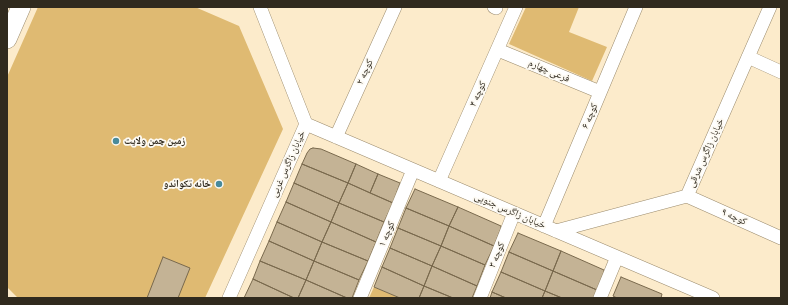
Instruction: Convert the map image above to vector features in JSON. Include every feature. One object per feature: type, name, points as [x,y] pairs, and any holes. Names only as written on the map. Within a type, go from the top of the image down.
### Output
[{"type":"street","name":"خیابان زاگرس غربی","points":[[229,298],[306,124],[260,7]]},
{"type":"street","name":"کوچه ۲","points":[[336,136],[395,7]]},
{"type":"street","name":"کوچه ۴","points":[[439,181],[516,7]]},
{"type":"street","name":"کوچه ۶","points":[[544,226],[636,7]]},
{"type":"street","name":"خیابان زاگرس شرقی","points":[[556,231],[687,196],[770,7]]},
{"type":"street","points":[[7,39],[14,16]]},
{"type":"street","name":"فرعی چهارم","points":[[498,50],[600,92]]},
{"type":"street","points":[[748,57],[781,72]]},
{"type":"street","name":"خیابان زاگرس جنوبی","points":[[306,124],[713,298]]},
{"type":"street","name":"کوچه ۱","points":[[360,298],[413,170]]},
{"type":"street","name":"کوچه ۹","points":[[687,196],[781,238]]},
{"type":"street","name":"کوچه ۳","points":[[480,298],[514,213]]},
{"type":"street","points":[[600,298],[617,257]]},
{"type":"shaded area","points":[[38,7],[195,7],[239,26],[283,129],[205,298],[18,298],[7,287],[7,77]]},
{"type":"shaded area","points":[[526,7],[579,7],[569,32],[607,47],[592,81],[509,44]]},
{"type":"shaded area","points":[[374,287],[400,298],[369,298]]},
{"type":"building","points":[[313,148],[321,149],[356,164],[348,183],[302,164],[307,153]]},
{"type":"building","points":[[302,164],[348,183],[339,203],[294,183]]},
{"type":"building","points":[[356,164],[378,174],[370,193],[348,183]]},
{"type":"building","points":[[378,174],[400,183],[393,203],[370,193]]},
{"type":"building","points":[[294,183],[339,203],[331,222],[286,202]]},
{"type":"building","points":[[348,183],[393,203],[384,222],[339,203]]},
{"type":"building","points":[[415,189],[458,207],[449,226],[406,208]]},
{"type":"building","points":[[286,202],[331,222],[322,242],[277,222]]},
{"type":"building","points":[[339,203],[384,222],[376,242],[331,222]]},
{"type":"building","points":[[458,207],[501,226],[494,246],[449,226]]},
{"type":"building","points":[[406,208],[449,226],[441,246],[398,228]]},
{"type":"building","points":[[277,222],[322,242],[314,261],[269,241]]},
{"type":"building","points":[[331,222],[376,242],[368,261],[322,242]]},
{"type":"building","points":[[449,226],[494,246],[485,265],[441,246]]},
{"type":"building","points":[[398,228],[441,246],[432,266],[390,248]]},
{"type":"building","points":[[518,233],[561,251],[553,271],[509,252]]},
{"type":"building","points":[[269,241],[314,261],[306,280],[260,261]]},
{"type":"building","points":[[322,242],[368,261],[359,280],[314,261]]},
{"type":"building","points":[[441,246],[485,265],[477,286],[432,266]]},
{"type":"building","points":[[390,248],[432,266],[424,286],[382,267]]},
{"type":"building","points":[[561,251],[604,270],[597,290],[553,271]]},
{"type":"building","points":[[509,252],[553,271],[545,291],[501,272]]},
{"type":"building","points":[[163,257],[190,268],[178,298],[147,298]]},
{"type":"building","points":[[260,261],[306,280],[298,298],[294,298],[253,279]]},
{"type":"building","points":[[314,261],[359,280],[352,298],[347,298],[306,280]]},
{"type":"building","points":[[432,266],[477,286],[472,298],[453,298],[424,286]]},
{"type":"building","points":[[382,267],[424,286],[419,298],[400,298],[374,287]]},
{"type":"building","points":[[553,271],[597,290],[594,298],[562,298],[545,291]]},
{"type":"building","points":[[501,272],[545,291],[542,298],[506,298],[492,292]]},
{"type":"building","points":[[621,277],[662,294],[661,298],[617,298],[613,296]]},
{"type":"building","points":[[253,279],[294,298],[244,298]]},
{"type":"building","points":[[306,280],[347,298],[298,298]]},
{"type":"building","points":[[424,286],[453,298],[419,298]]},
{"type":"building","points":[[545,291],[562,298],[542,298]]},
{"type":"building","points":[[492,292],[506,298],[490,298]]},
{"type":"place","name":"زمین چمن ولایت","points":[[116,141]]},
{"type":"place","name":"خانه تکواندو","points":[[219,184]]}]
